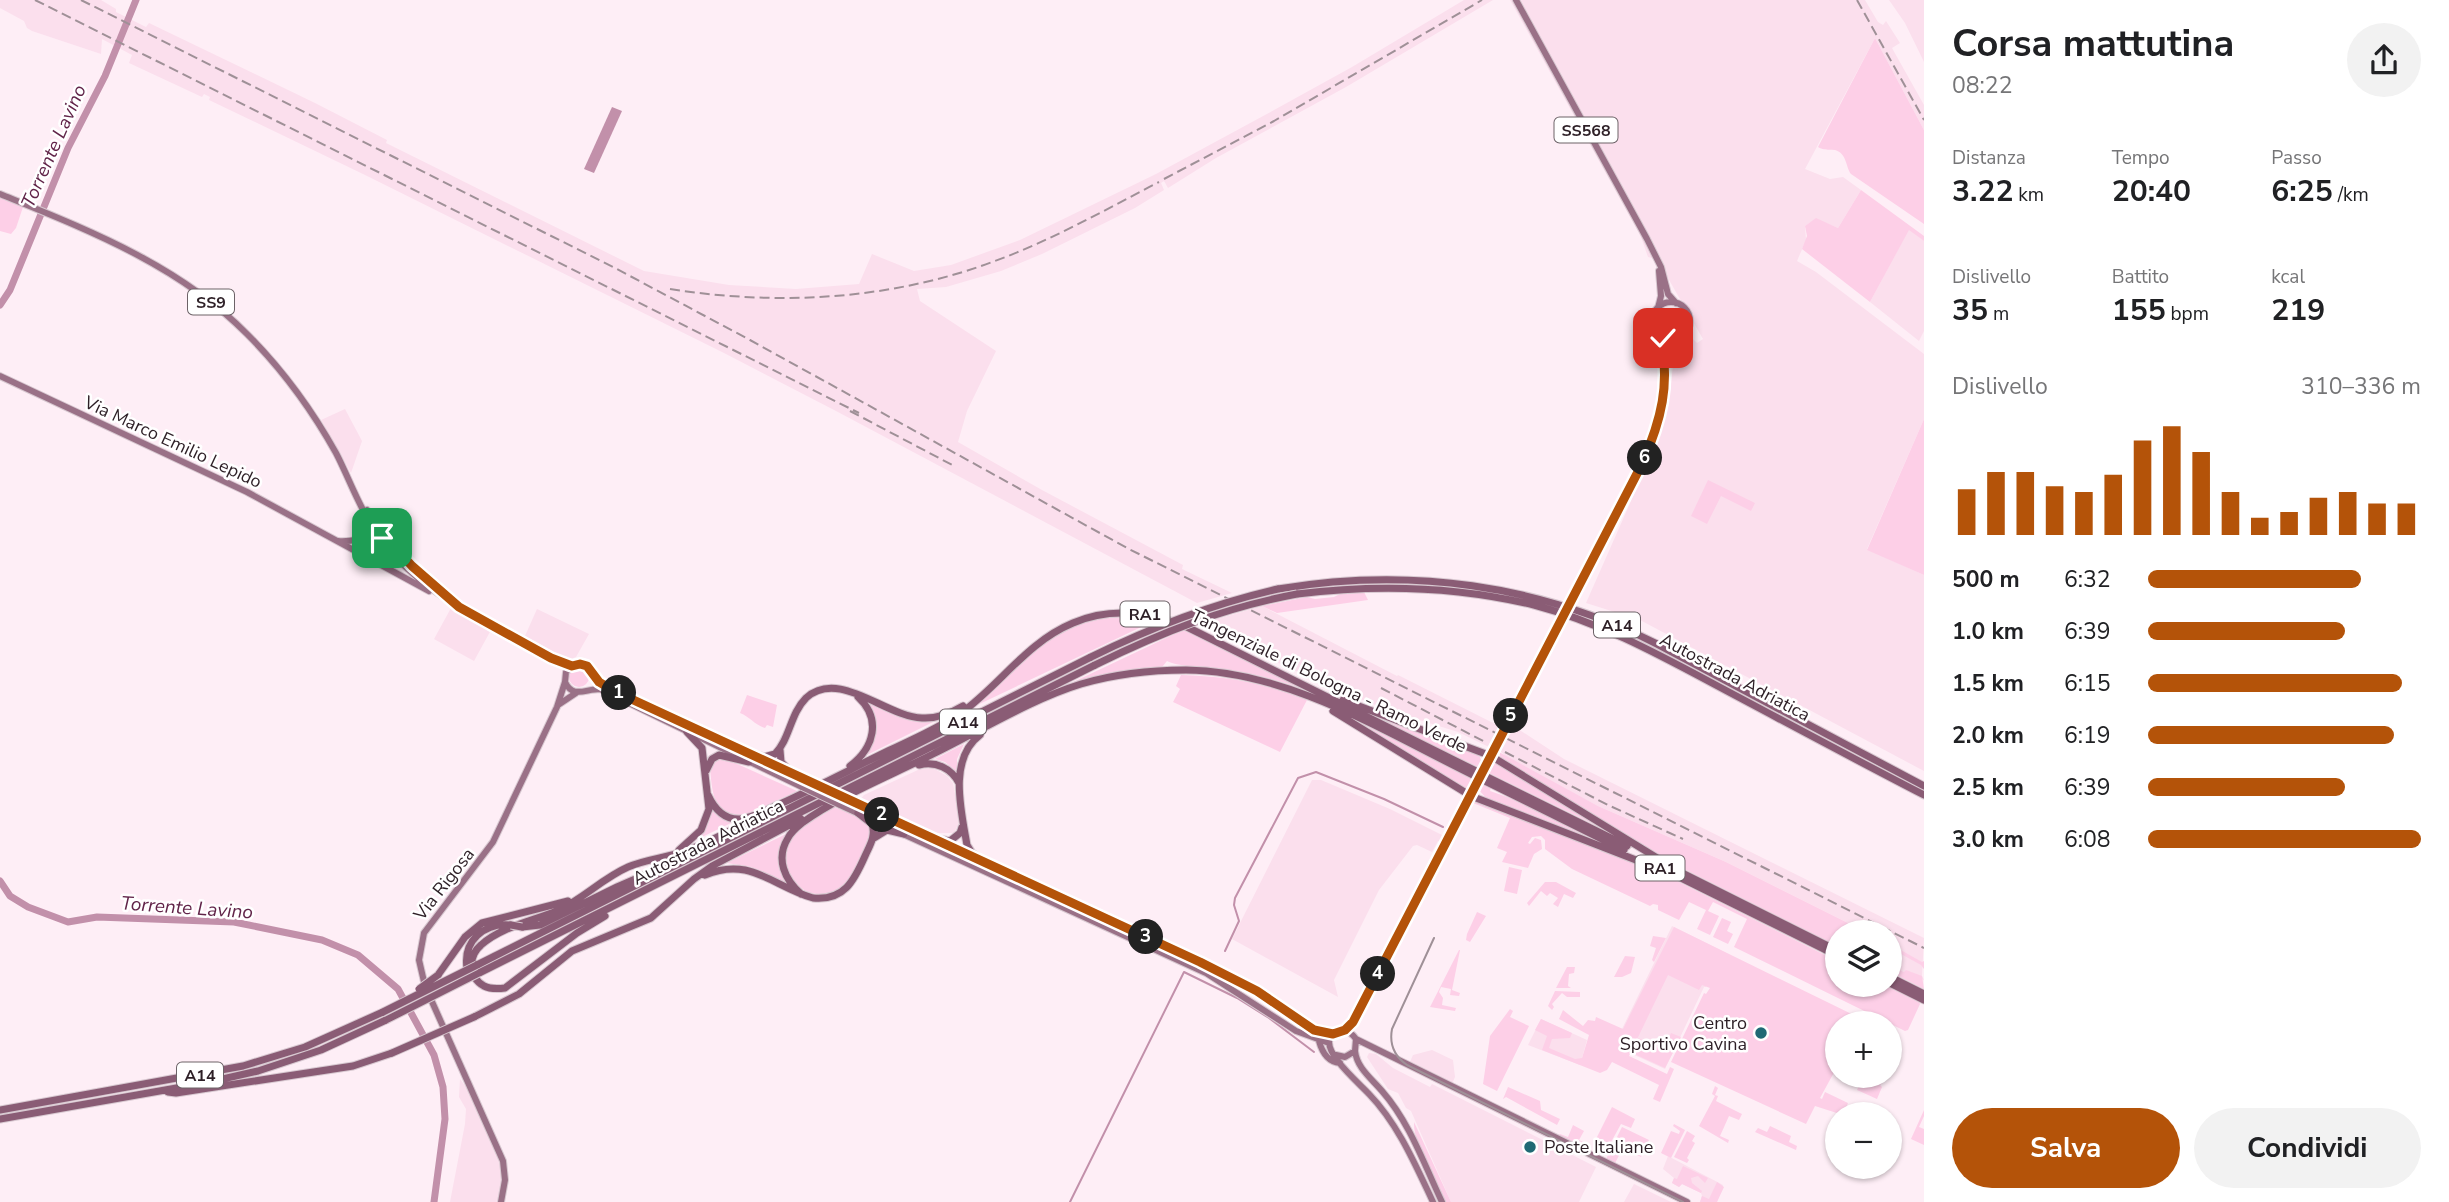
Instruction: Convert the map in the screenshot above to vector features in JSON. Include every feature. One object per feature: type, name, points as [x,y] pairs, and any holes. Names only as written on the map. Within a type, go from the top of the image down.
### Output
[{"type":"highway","name":"Autostrada Adriatica","points":[[0,1110],[243,1066],[305,1047],[384,1016],[480,974],[645,891],[1175,618],[1278,589],[1354,579],[1433,580],[1503,590],[1576,609],[1657,644],[1924,786]]},
{"type":"highway","name":"Autostrada Adriatica","points":[[0,1119],[234,1077],[321,1050],[477,965],[1093,661],[1179,625],[1250,604],[1297,594],[1367,587],[1421,588],[1491,596],[1554,611],[1637,643],[1924,795]]},
{"type":"highway","name":"Tangenziale di Bologna - Ramo Verde","points":[[801,791],[826,782],[948,721],[977,700],[1040,642],[1063,628],[1097,616],[1128,613],[1170,620],[1278,672],[1825,949]]},
{"type":"highway","points":[[738,749],[767,758],[775,754],[796,713],[807,698],[818,691],[829,688],[852,692],[907,716],[933,718],[963,706],[1007,671]]},
{"type":"highway","name":"Tangenziale di Bologna - Ramo Verde","points":[[831,806],[1072,687],[1132,673],[1203,671],[1245,676],[1287,687],[1338,708],[1481,776]]},
{"type":"highway","points":[[1278,672],[1404,724],[1491,756],[1676,873]]},
{"type":"highway","points":[[1287,687],[1327,707],[1471,796],[1676,873]]},
{"type":"highway","points":[[826,782],[861,758],[871,742],[872,716],[864,703],[852,692]]},
{"type":"highway","points":[[985,862],[972,853],[967,845],[960,763],[968,746],[978,736],[1017,713]]},
{"type":"highway","points":[[666,856],[689,843],[701,830],[708,814],[709,795],[701,745],[687,732]]},
{"type":"highway","points":[[780,748],[781,762],[794,775]]},
{"type":"highway","points":[[706,771],[712,759],[719,755],[749,762]]},
{"type":"highway","points":[[858,792],[927,764],[939,765],[948,770],[960,786]]},
{"type":"highway","points":[[709,795],[712,804],[722,814],[740,819],[801,791]]},
{"type":"highway","name":"RA1","points":[[581,896],[617,872],[641,862],[698,846],[801,791]]},
{"type":"highway","points":[[801,894],[784,873],[782,858],[785,843],[801,824],[831,806]]},
{"type":"highway","name":"RA1","points":[[572,951],[641,922],[658,912],[694,879],[735,853],[831,806]]},
{"type":"highway","points":[[694,879],[734,867],[813,898],[836,896],[847,889],[856,877],[874,838],[872,824],[859,813]]},
{"type":"highway","points":[[932,838],[946,841],[954,839],[962,830],[963,816]]},
{"type":"highway","points":[[874,838],[887,830],[904,834]]},
{"type":"highway","points":[[572,951],[546,963],[510,990],[495,993],[476,985],[468,972],[466,961],[470,945],[477,935],[490,927],[540,925],[617,887],[710,849]]},
{"type":"highway","name":"Tangenziale di Bologna - Ramo Verde","points":[[1676,873],[1825,945]]},
{"type":"highway","points":[[581,896],[560,910],[508,930],[481,944],[474,952],[471,962],[477,979],[489,988],[509,986],[577,933],[645,891]]},
{"type":"highway","points":[[384,1016],[438,975],[465,937],[482,923],[581,896]]},
{"type":"highway","points":[[157,1091],[176,1093],[331,1070],[367,1062],[474,1017],[519,994],[572,951]]},
{"type":"highway","points":[[1902,983],[1924,994]]},
{"type":"highway","points":[[1902,989],[1924,1000]]},
{"type":"main road","name":"SS568","points":[[1516,0],[1657,259],[1668,294],[1676,303]]},
{"type":"main road","name":"SS9","points":[[0,194],[129,250],[186,283],[217,306],[285,376],[317,422],[365,514],[381,538],[412,573],[446,600],[551,658],[572,666],[587,666],[601,684],[614,691],[1238,980],[1314,1030],[1333,1034]]},
{"type":"main road","name":"SS568","points":[[1657,259],[1661,288],[1658,308]]},
{"type":"main road","points":[[1433,1202],[1392,1123],[1375,1100],[1340,1063],[1329,1043],[1333,1034],[1345,1030],[1353,1022],[1362,1007],[1650,445],[1664,399],[1671,347],[1688,329],[1690,319],[1685,309],[1676,303],[1668,303],[1658,308],[1653,316],[1652,325],[1660,337],[1666,373]]},
{"type":"main road","points":[[1660,337],[1678,339]]},
{"type":"main road","name":"Via Marco Emilio Lepido","points":[[0,376],[200,468],[446,600]]},
{"type":"main road","name":"SS9","points":[[356,493],[391,543],[417,571],[459,607]]},
{"type":"main road","points":[[359,554],[358,540],[365,528],[365,514]]},
{"type":"main road","name":"Via Marco Emilio Lepido","points":[[331,539],[343,542],[381,538],[391,543]]},
{"type":"main road","points":[[382,567],[393,560],[391,543]]},
{"type":"main road","name":"SS9","points":[[551,658],[569,689],[576,693]]},
{"type":"main road","points":[[565,679],[572,666]]},
{"type":"main road","points":[[589,690],[594,677]]},
{"type":"main road","name":"Via Rigosa","points":[[500,1202],[505,1180],[503,1161],[425,986],[419,954],[427,927],[493,842],[557,707],[565,679]]},
{"type":"main road","points":[[576,693],[600,689],[749,762],[801,791],[859,813],[1206,973],[1296,1031],[1329,1043]]},
{"type":"main road","name":"Via Rigosa","points":[[557,707],[576,693]]},
{"type":"main road","points":[[1362,1007],[1355,1036],[1355,1051],[1362,1069],[1404,1121],[1441,1202]]},
{"type":"main road","points":[[1345,1030],[1687,1202]]},
{"type":"main road","points":[[1320,1041],[1321,1050],[1326,1056],[1340,1063]]},
{"type":"main road","points":[[1336,1055],[1345,1057],[1355,1051]]},
{"type":"shaded area","points":[[0,0],[101,0],[116,9],[116,12],[146,27],[149,23],[315,103],[387,140],[386,143],[644,271],[729,285],[796,289],[859,284],[872,254],[914,271],[951,265],[1020,240],[1156,174],[1352,67],[1464,0],[1493,0],[1168,188],[1164,181],[1161,183],[1164,190],[1135,208],[1001,271],[946,287],[917,289],[920,301],[996,351],[967,411],[958,442],[1183,565],[1182,569],[1232,593],[1197,603],[724,353],[209,100],[210,97],[204,94],[202,97],[129,63],[132,55],[102,39],[101,54],[32,31],[24,21],[0,8]]},
{"type":"shaded area","points":[[1510,0],[1865,0],[1878,22],[1883,25],[1886,21],[1900,43],[1892,48],[1924,105],[1924,130],[1875,38],[1805,169],[1830,179],[1843,177],[1861,190],[1838,228],[1816,219],[1805,226],[1806,240],[1797,261],[1816,272],[1924,354],[1924,419],[1867,549],[1924,575],[1924,771],[1640,620],[1586,603],[1657,442],[1668,408],[1675,350],[1679,344],[1689,340],[1693,339],[1697,343],[1703,339],[1657,259],[1648,257],[1641,237]]},
{"type":"shaded area","points":[[1889,0],[1924,0],[1924,62],[1905,23]]},
{"type":"shaded area","points":[[1875,38],[1924,130],[1924,224],[1851,174],[1839,152],[1818,147]]},
{"type":"shaded area","points":[[612,107],[622,111],[594,173],[584,169]]},
{"type":"shaded area","points":[[1861,190],[1924,236],[1924,241],[1909,230],[1870,302],[1802,249],[1807,236],[1805,226],[1816,218],[1838,228]]},
{"type":"shaded area","points":[[0,197],[23,207],[16,228],[11,234],[0,231]]},
{"type":"shaded area","points":[[1909,229],[1924,241],[1924,331],[1919,341],[1870,302]]},
{"type":"shaded area","points":[[345,409],[362,441],[351,473],[321,420]]},
{"type":"shaded area","points":[[1924,419],[1924,575],[1867,550]]},
{"type":"shaded area","points":[[1708,480],[1755,503],[1751,511],[1721,496],[1707,524],[1691,516]]},
{"type":"shaded area","points":[[1364,592],[1368,600],[1277,613],[1262,606],[1307,597],[1315,599],[1334,597],[1342,593]]},
{"type":"shaded area","points":[[1262,606],[1501,727],[1491,746],[1341,692],[1197,625]]},
{"type":"shaded area","points":[[451,608],[491,630],[474,661],[434,639]]},
{"type":"shaded area","points":[[537,609],[589,634],[576,657],[565,658],[525,636]]},
{"type":"shaded area","points":[[1113,615],[1158,619],[971,708],[1042,643],[1075,624]]},
{"type":"shaded area","points":[[1185,629],[1316,694],[1247,673],[1167,661],[1162,667],[1116,672],[1067,685]]},
{"type":"shaded area","points":[[579,667],[586,670],[589,677],[586,684],[579,687],[572,684],[569,677],[572,670]]},
{"type":"shaded area","points":[[1181,675],[1245,682],[1307,700],[1280,752],[1173,702],[1180,689],[1176,686]]},
{"type":"shaded area","points":[[747,695],[777,705],[773,727],[761,727],[740,713]]},
{"type":"shaded area","points":[[867,701],[895,714],[939,719],[865,756],[875,729],[874,715]]},
{"type":"shaded area","points":[[1374,716],[1475,753],[1482,764],[1480,768]]},
{"type":"shaded area","points":[[1512,725],[1564,759],[1888,920],[1842,920],[1726,862],[1598,806],[1511,761],[1499,750]]},
{"type":"shaded area","points":[[1369,727],[1474,780],[1470,788],[1465,788],[1368,729]]},
{"type":"shaded area","points":[[964,744],[957,759],[957,772],[945,762],[935,759]]},
{"type":"shaded area","points":[[1499,752],[1598,806],[1726,862],[1842,920],[1825,920],[1825,940],[1656,855],[1501,759]]},
{"type":"shaded area","points":[[724,758],[797,791],[746,815],[735,816],[727,813],[716,802],[710,767],[715,760]]},
{"type":"shaded area","points":[[1494,762],[1597,825],[1597,826],[1487,772]]},
{"type":"shaded area","points":[[933,768],[953,783],[960,821],[954,833],[935,833],[861,799],[864,795],[920,769]]},
{"type":"shaded area","points":[[1312,780],[1321,780],[1390,809],[1444,836],[1432,852],[1417,845],[1413,846],[1379,890],[1334,980],[1338,997],[1232,939]]},
{"type":"shaded area","points":[[1482,783],[1491,788],[1490,791],[1513,799],[1595,840],[1486,798],[1479,790]]},
{"type":"shaded area","points":[[1480,802],[1649,867],[1825,955],[1825,992],[1734,947],[1747,919],[1713,902],[1708,911],[1719,916],[1710,935],[1697,929],[1706,910],[1689,902],[1679,920],[1658,910],[1658,905],[1650,906],[1572,869],[1545,849],[1545,840],[1541,836],[1532,837],[1528,843],[1535,838],[1541,840],[1542,849],[1534,854],[1528,868],[1502,862],[1507,852],[1497,848],[1510,818],[1473,803]]},
{"type":"shaded area","points":[[711,806],[731,823],[698,839],[709,820]]},
{"type":"shaded area","points":[[834,807],[859,817],[870,825],[869,835],[859,862],[846,882],[831,892],[816,894],[803,889],[792,879],[786,865],[786,850],[798,831]]},
{"type":"shaded area","points":[[786,834],[780,847],[779,859],[787,884],[751,867],[727,863]]},
{"type":"shaded area","points":[[1509,867],[1522,870],[1517,894],[1504,891]]},
{"type":"shaded area","points":[[1545,882],[1556,882],[1576,893],[1573,898],[1564,894],[1558,907],[1553,904],[1558,898],[1550,893],[1547,896],[1541,891],[1529,906],[1527,903]]},
{"type":"shaded area","points":[[1477,912],[1486,916],[1470,942],[1466,940],[1467,934]]},
{"type":"shaded area","points":[[1722,918],[1731,922],[1727,931],[1733,934],[1728,944],[1713,937]]},
{"type":"shaded area","points":[[1672,926],[1726,953],[1704,987],[1665,1069],[1630,1053],[1638,1037],[1622,1029]]},
{"type":"shaded area","name":"Centro Sportivo Cavina","points":[[1674,927],[1845,1011],[1825,1011],[1825,1088],[1820,1098],[1822,1099],[1825,1092],[1846,1102],[1825,1102],[1825,1109],[1815,1106],[1806,1124],[1671,1062],[1704,993],[1710,988],[1702,985],[1699,990],[1668,975],[1629,1056],[1667,1074],[1670,1067],[1674,1069],[1660,1102],[1653,1099],[1659,1085],[1612,1062],[1607,1070],[1600,1073],[1542,1050],[1547,1036],[1535,1030],[1541,1019],[1572,1033],[1570,1038],[1552,1039],[1549,1048],[1575,1059],[1582,1058],[1589,1035],[1559,1019],[1563,1010],[1583,1026],[1588,1020],[1595,1021],[1596,1017],[1623,1029]]},
{"type":"shaded area","points":[[1902,927],[1924,938],[1924,980],[1902,971]]},
{"type":"shaded area","points":[[1653,936],[1666,938],[1654,962],[1652,960],[1656,948],[1650,946]]},
{"type":"shaded area","points":[[1459,950],[1452,990],[1460,993],[1459,996],[1450,995],[1451,989],[1441,987],[1439,992],[1443,998],[1442,1005],[1456,1008],[1455,1011],[1430,1007]]},
{"type":"shaded area","points":[[1902,951],[1924,961],[1924,969],[1902,955]]},
{"type":"shaded area","points":[[1625,956],[1635,957],[1631,973],[1614,977]]},
{"type":"shaded area","points":[[1567,967],[1575,967],[1574,973],[1569,974],[1568,986],[1571,988],[1556,988]]},
{"type":"shaded area","points":[[1902,971],[1922,976],[1924,989],[1902,978]]},
{"type":"shaded area","points":[[1555,991],[1580,992],[1580,997],[1567,997],[1562,993],[1552,1004],[1552,1010],[1548,1006]]},
{"type":"shaded area","points":[[1902,993],[1920,1004],[1908,1030],[1905,1031],[1902,1030],[1902,1011],[1864,1011],[1836,997],[1902,997]]},
{"type":"shaded area","points":[[1510,1009],[1513,1011],[1510,1017],[1529,1026],[1497,1091],[1483,1084],[1490,1036]]},
{"type":"shaded area","points":[[1541,1019],[1587,1040],[1580,1065],[1528,1045]]},
{"type":"shaded area","points":[[1671,1033],[1681,1037],[1665,1068],[1632,1053],[1638,1038],[1663,1050]]},
{"type":"shaded area","points":[[1432,1050],[1453,1060],[1455,1077],[1452,1084],[1410,1062],[1413,1055]]},
{"type":"shaded area","points":[[1369,1053],[1376,1054],[1393,1068],[1430,1087],[1432,1084],[1596,1167],[1579,1202],[1451,1202],[1411,1111],[1406,1108],[1398,1093],[1388,1089],[1367,1057]]},
{"type":"shaded area","points":[[460,1079],[478,1103],[503,1163],[501,1202],[450,1202],[465,1124],[466,1109],[459,1097]]},
{"type":"shaded area","points":[[1715,1086],[1718,1088],[1716,1101],[1742,1114],[1739,1120],[1729,1116],[1720,1136],[1729,1140],[1728,1143],[1699,1126],[1715,1096],[1712,1094]]},
{"type":"shaded area","points":[[1508,1087],[1540,1101],[1541,1110],[1560,1119],[1557,1125],[1506,1097],[1503,1099]]},
{"type":"shaded area","points":[[1858,1088],[1882,1088],[1877,1099],[1857,1090]]},
{"type":"shaded area","points":[[1612,1107],[1635,1119],[1631,1128],[1621,1124],[1610,1144],[1604,1141],[1599,1149],[1593,1145]]},
{"type":"shaded area","points":[[1924,1110],[1919,1127],[1924,1129],[1924,1145],[1911,1139]]},
{"type":"shaded area","points":[[1414,1122],[1451,1202],[1446,1202],[1426,1163],[1417,1141]]},
{"type":"shaded area","points":[[1674,1124],[1685,1130],[1671,1158],[1661,1153],[1671,1131],[1679,1134],[1680,1131]]},
{"type":"shaded area","points":[[1573,1125],[1584,1131],[1579,1140],[1589,1145],[1587,1149],[1559,1135],[1568,1137]]},
{"type":"shaded area","points":[[1770,1126],[1791,1136],[1789,1142],[1797,1146],[1796,1150],[1755,1132],[1758,1128],[1767,1132]]},
{"type":"shaded area","points":[[1622,1127],[1649,1140],[1641,1157],[1623,1148],[1615,1163],[1606,1159]]},
{"type":"shaded area","points":[[1687,1131],[1695,1136],[1692,1141],[1695,1143],[1687,1163],[1674,1157]]},
{"type":"shaded area","points":[[1668,1156],[1723,1185],[1717,1202],[1700,1202],[1701,1193],[1682,1184],[1679,1187],[1672,1183],[1674,1178],[1663,1169]]},
{"type":"shaded area","points":[[1683,1166],[1708,1178],[1705,1183],[1698,1176],[1691,1178],[1701,1193],[1682,1184],[1679,1187],[1672,1183]]},
{"type":"shaded area","points":[[1717,1182],[1724,1187],[1717,1202],[1700,1202],[1702,1196],[1709,1199]]},
{"type":"shaded area","points":[[1634,1184],[1671,1202],[1624,1202]]},
{"type":"waterway","name":"Torrente Lavino","points":[[0,305],[10,290],[68,148],[105,76],[136,0]]},
{"type":"waterway","points":[[1225,951],[1239,921],[1234,905],[1235,898],[1298,778],[1316,772],[1384,799],[1443,827]]},
{"type":"waterway","name":"Torrente Lavino","points":[[0,881],[10,896],[28,907],[68,922],[97,917],[234,922],[322,940],[358,955],[398,989],[434,1055],[443,1087],[445,1119],[434,1202]]},
{"type":"waterway","points":[[1070,1202],[1184,972],[1237,998],[1314,1052]]},
{"type":"tram line","points":[[1434,938],[1392,1029],[1392,1045],[1399,1058],[1407,1065],[1683,1202]]},
{"type":"railway","points":[[35,0],[859,413]]},
{"type":"railway","points":[[81,0],[615,268],[1127,548],[1924,948]]},
{"type":"railway","points":[[1164,179],[1274,121],[1482,0]]},
{"type":"railway","points":[[1857,0],[1924,120]]},
{"type":"railway","points":[[670,289],[793,298],[834,296],[916,284],[956,274],[1016,253],[1159,182]]},
{"type":"railway","points":[[850,411],[956,467]]},
{"type":"railway","points":[[1381,688],[1487,743]]},
{"type":"railway","points":[[1505,752],[1608,805],[1683,839]]},
{"type":"place","name":"Centro Sportivo Cavina","points":[[1761,1033]]},
{"type":"place","name":"Poste Italiane","points":[[1530,1147]]},
{"type":"route","points":[[382,538],[390,542],[412,566],[459,607],[551,658],[572,666],[587,666],[599,682],[614,691],[1238,980],[1314,1030],[1333,1034],[1345,1030],[1353,1022],[1642,464],[1664,399],[1666,373],[1660,337],[1663,338]]}]
